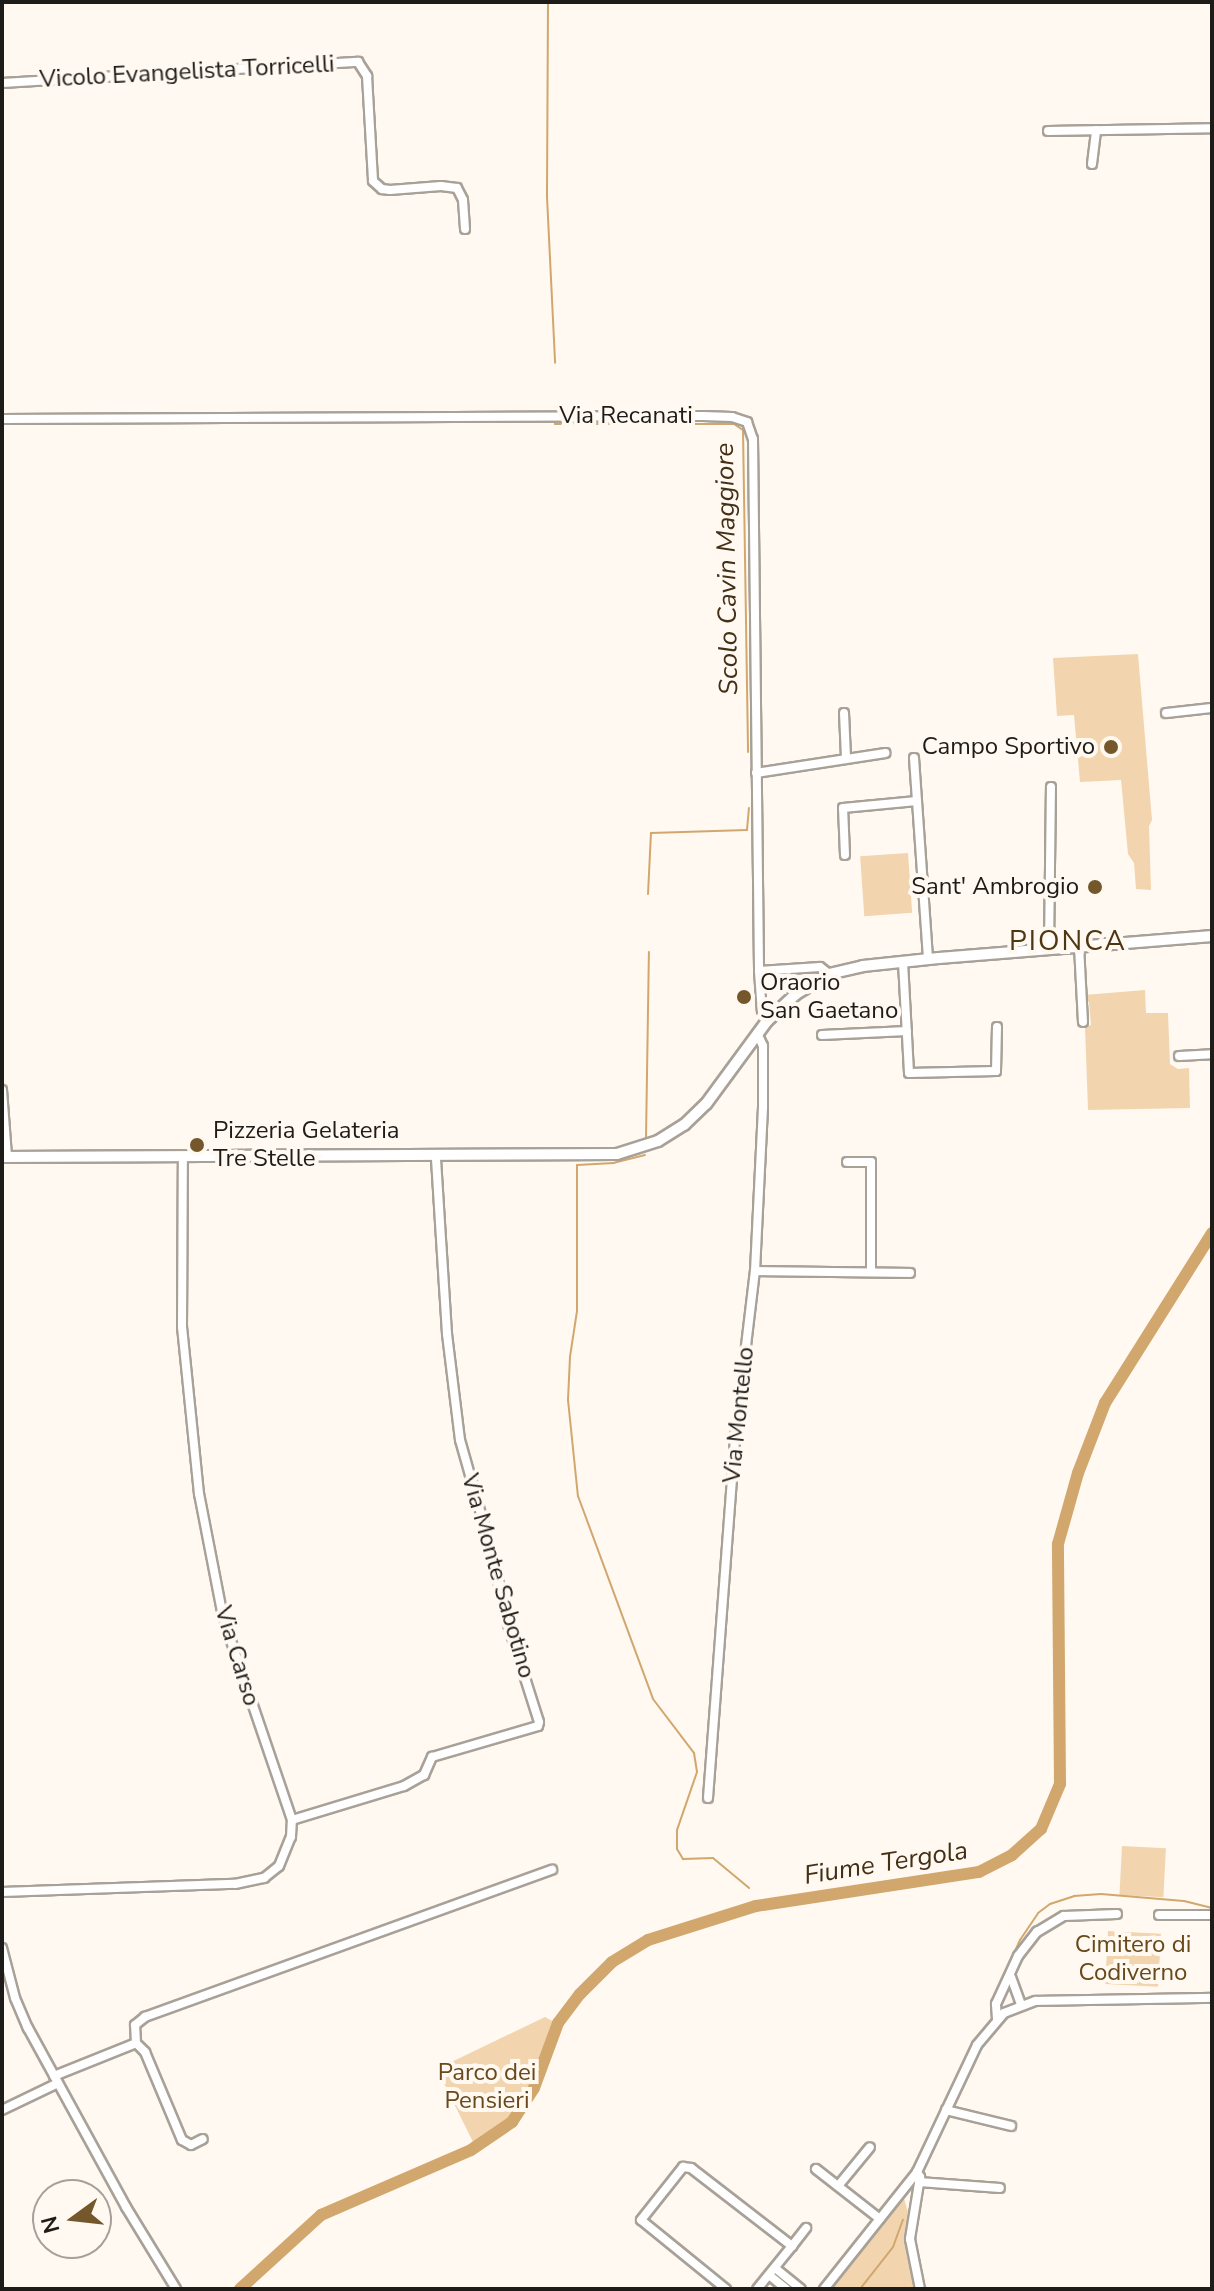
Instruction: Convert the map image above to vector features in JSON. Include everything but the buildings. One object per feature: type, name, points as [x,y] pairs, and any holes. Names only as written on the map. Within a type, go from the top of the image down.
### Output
[{"type":"main road","points":[[4,1156],[183,1159],[605,1156],[641,1148],[672,1134],[697,1114],[767,1021],[796,994],[829,974],[860,966],[928,959],[1212,936]]},
{"type":"street","name":"Vicolo Evangelista Torricelli","points":[[2,83],[358,62],[367,76],[373,181],[382,189],[390,190],[441,186],[457,188],[463,200],[465,229]]},
{"type":"street","points":[[1048,131],[1212,128]]},
{"type":"street","points":[[1092,164],[1096,130]]},
{"type":"street","name":"Via Recanati","points":[[2,419],[474,416],[742,419],[749,425],[753,439],[759,971],[762,1010],[767,1021]]},
{"type":"street","points":[[1166,713],[1212,708]]},
{"type":"street","points":[[844,713],[846,757]]},
{"type":"street","points":[[756,773],[885,753]]},
{"type":"street","points":[[914,758],[928,959]]},
{"type":"street","points":[[1049,948],[1051,787]]},
{"type":"street","points":[[845,855],[843,808],[917,801]]},
{"type":"street","points":[[1079,946],[1083,1022]]},
{"type":"street","points":[[903,962],[909,1073],[996,1071],[997,1027]]},
{"type":"street","points":[[759,971],[820,967],[829,974]]},
{"type":"street","points":[[822,1035],[907,1031]]},
{"type":"street","name":"Via Montello","points":[[708,1798],[735,1438],[755,1271],[763,1106],[763,1046],[757,1033]]},
{"type":"street","points":[[1179,1056],[1212,1054]]},
{"type":"street","points":[[2,1090],[4,1156]]},
{"type":"street","name":"Via Monte Sabotino","points":[[292,1820],[404,1786],[424,1775],[432,1757],[538,1726],[539,1722],[507,1621],[492,1553],[460,1440],[447,1334],[436,1157]]},
{"type":"street","name":"Via Carso","points":[[183,1159],[182,1314],[199,1494],[223,1617],[292,1820]]},
{"type":"street","points":[[847,1162],[871,1162],[871,1272]]},
{"type":"street","points":[[755,1271],[910,1273]]},
{"type":"street","points":[[2,1892],[235,1884],[264,1878],[279,1866],[291,1837],[292,1820]]},
{"type":"street","points":[[203,2139],[191,2145],[182,2140],[145,2052],[136,2043],[135,2025],[145,2017],[552,1870]]},
{"type":"street","points":[[997,2019],[996,2004],[1025,1945],[1048,1923],[1077,1913],[1117,1914]]},
{"type":"street","points":[[1159,1915],[1212,1915]]},
{"type":"street","points":[[2,1948],[15,1998],[56,2080],[176,2289]]},
{"type":"street","points":[[1011,1972],[1011,1984],[1021,2004]]},
{"type":"street","points":[[824,2289],[917,2172],[977,2045],[997,2019],[1021,2004],[1036,2001],[1212,1998]]},
{"type":"street","points":[[2,2110],[56,2080],[136,2043]]},
{"type":"street","points":[[946,2110],[1011,2126]]},
{"type":"street","points":[[838,2186],[870,2147]]},
{"type":"street","points":[[726,2289],[641,2220],[679,2168],[691,2168],[792,2246]]},
{"type":"street","points":[[816,2169],[880,2219]]},
{"type":"street","points":[[917,2172],[919,2182],[910,2239],[920,2289]]},
{"type":"street","points":[[919,2182],[1000,2188]]},
{"type":"street","points":[[757,2289],[806,2228]]},
{"type":"street","points":[[772,2272],[786,2289]]},
{"type":"street","points":[[772,2272],[801,2289]]},
{"type":"green space","name":"Campo Sportivo","points":[[1138,654],[1152,820],[1149,826],[1151,890],[1136,889],[1134,863],[1128,854],[1121,780],[1080,782],[1074,715],[1057,716],[1053,658]]},
{"type":"green space","points":[[908,853],[912,913],[864,916],[860,856]]},
{"type":"green space","points":[[1145,990],[1146,1013],[1168,1013],[1170,1064],[1178,1069],[1189,1068],[1190,1108],[1088,1110],[1085,1027],[1091,1025],[1089,1002],[1084,1002],[1084,995]]},
{"type":"green space","points":[[1122,1846],[1166,1848],[1163,1897],[1119,1895]]},
{"type":"green space","name":"Cimitero di Codiverno","points":[[1108,1931],[1161,1934],[1158,1987],[1105,1984]]},
{"type":"green space","name":"Parco dei Pensieri","points":[[545,2017],[556,2023],[532,2085],[508,2121],[474,2144],[437,2069]]},
{"type":"green space","points":[[903,2195],[908,2212],[904,2238],[914,2289],[829,2289]]},
{"type":"waterway","name":"Scolo Cavin Maggiore","points":[[548,2],[547,197],[555,363]]},
{"type":"waterway","name":"Scolo Cavin Maggiore","points":[[555,421],[555,424],[734,424],[743,430],[748,752]]},
{"type":"waterway","name":"Scolo Cavin Maggiore","points":[[648,894],[651,833],[747,830],[749,808]]},
{"type":"waterway","name":"Scolo Cavin Maggiore","points":[[646,1138],[649,952]]},
{"type":"waterway","name":"Scolo Cavin Maggiore","points":[[645,1155],[614,1163],[577,1165],[577,1311],[568,1400],[578,1496],[653,1699],[694,1753],[697,1772],[677,1830],[677,1849],[683,1859],[713,1858],[749,1888]]},
{"type":"waterway","name":"Fiume Tergola","points":[[240,2289],[321,2215],[471,2150],[512,2122],[534,2088],[558,2023],[580,1994],[612,1962],[648,1940],[756,1906],[979,1872],[1012,1855],[1041,1829],[1060,1784],[1058,1544],[1078,1473],[1105,1403],[1212,1233]]},
{"type":"waterway","points":[[993,1999],[1020,1940],[1038,1913],[1050,1904],[1074,1896],[1101,1894],[1184,1901],[1212,1908]]},
{"type":"waterway","points":[[860,2289],[893,2247],[903,2220]]},
{"type":"place","name":"Campo Sportivo","points":[[1111,747]]},
{"type":"place","name":"Sant' Ambrogio","points":[[1095,887]]},
{"type":"place","name":"Oraorio San Gaetano","points":[[744,997]]},
{"type":"place","name":"Pizzeria Gelateria Tre Stelle","points":[[197,1145]]},
{"type":"district","name":"PIONCA","points":[[1068,941]]}]
